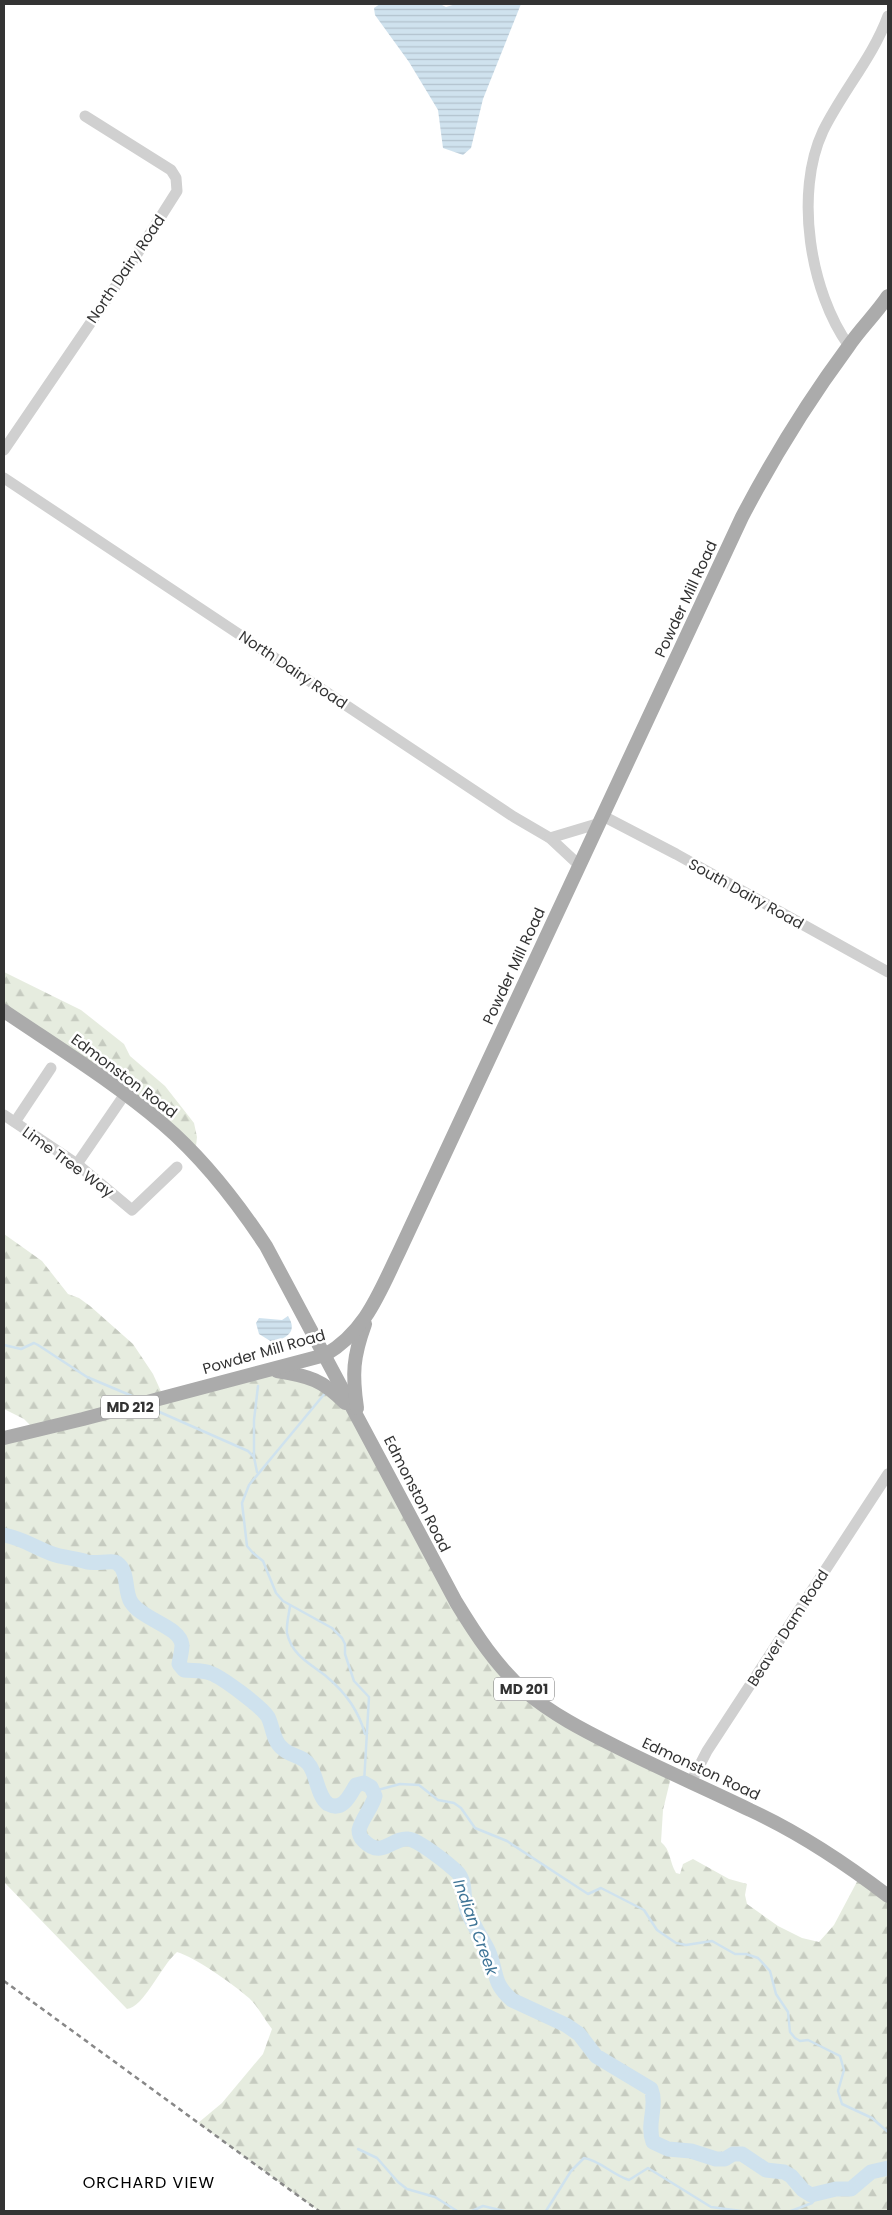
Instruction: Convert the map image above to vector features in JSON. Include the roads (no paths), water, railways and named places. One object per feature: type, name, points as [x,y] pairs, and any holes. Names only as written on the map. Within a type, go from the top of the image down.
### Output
[{"type":"main road","name":"Powder Mill Road","points":[[4,1438],[325,1355],[348,1339],[370,1310],[580,866],[742,517],[785,440],[848,346],[888,296]]},
{"type":"main road","name":"Edmonston Road","points":[[4,1011],[125,1094],[164,1125],[193,1152],[233,1198],[266,1246],[456,1602],[476,1633],[504,1670],[538,1701],[580,1728],[797,1835],[836,1858],[888,1896]]},
{"type":"main road","points":[[358,1416],[353,1372],[355,1355],[370,1310]]},
{"type":"main road","points":[[271,1370],[310,1378],[322,1383],[330,1388],[358,1416]]},
{"type":"street","points":[[848,346],[831,315],[813,258],[808,226],[810,186],[815,155],[823,132],[873,46],[888,16]]},
{"type":"street","name":"North Dairy Road","points":[[4,450],[132,262],[177,191],[176,178],[171,170],[85,116]]},
{"type":"street","name":"North Dairy Road","points":[[4,478],[514,817],[550,838],[580,866]]},
{"type":"street","points":[[550,838],[601,820]]},
{"type":"street","name":"South Dairy Road","points":[[601,820],[676,854],[888,972]]},
{"type":"street","points":[[15,1122],[51,1068]]},
{"type":"street","points":[[77,1164],[125,1094]]},
{"type":"street","name":"Lime Tree Way","points":[[4,1115],[77,1164],[132,1210],[177,1167]]},
{"type":"street","name":"Beaver Dam Road","points":[[691,1782],[707,1751],[888,1474]]},
{"type":"water","points":[[380,4],[440,4],[446,7],[456,4],[521,4],[483,99],[471,148],[463,155],[443,148],[438,110],[409,62],[375,15],[374,8]]},
{"type":"water","points":[[288,1316],[292,1326],[289,1334],[286,1336],[272,1342],[259,1334],[256,1323],[259,1318],[282,1320]]},
{"type":"waterway","points":[[4,1345],[21,1349],[34,1343],[87,1377],[132,1396]]},
{"type":"waterway","points":[[254,1457],[254,1420],[258,1386]]},
{"type":"waterway","points":[[326,1392],[249,1485],[242,1503],[247,1546],[263,1561],[276,1593],[283,1601],[332,1628],[342,1638],[354,1681],[369,1697],[364,1783]]},
{"type":"waterway","points":[[155,1410],[248,1451],[254,1457],[257,1472]]},
{"type":"waterway","name":"Indian Creek","points":[[4,1535],[59,1556],[90,1562],[117,1563],[123,1571],[129,1597],[136,1608],[168,1628],[180,1638],[182,1645],[179,1664],[184,1670],[210,1673],[232,1686],[258,1706],[268,1717],[279,1745],[307,1762],[310,1766],[322,1797],[328,1804],[333,1806],[342,1804],[356,1785],[364,1783],[371,1787],[375,1796],[359,1830],[362,1839],[370,1846],[376,1848],[387,1846],[402,1839],[413,1840],[434,1853],[458,1873],[461,1877],[467,1910],[488,1950],[498,1982],[505,1994],[512,2000],[566,2025],[579,2034],[596,2056],[651,2089],[653,2095],[651,2129],[653,2142],[668,2149],[691,2151],[716,2159],[725,2159],[733,2154],[742,2154],[766,2170],[784,2172],[791,2176],[803,2190],[811,2195],[836,2189],[851,2189],[871,2172],[888,2168]]},
{"type":"waterway","points":[[290,1606],[287,1633],[293,1648],[303,1659],[334,1683],[345,1696],[355,1710],[365,1734]]},
{"type":"waterway","points":[[374,1791],[400,1784],[419,1785],[438,1800],[454,1803],[461,1808],[475,1828],[507,1841],[588,1894],[601,1888],[644,1910],[657,1930],[676,1943],[686,1945],[712,1941],[735,1954],[746,1954],[758,1958],[770,1971],[776,1994],[788,2012],[790,2032],[795,2038],[800,2041],[808,2040],[840,2056],[844,2070],[838,2091],[842,2104],[872,2118],[888,2132]]},
{"type":"waterway","points":[[358,2149],[377,2158],[398,2182],[407,2189],[435,2197],[457,2211]]},
{"type":"waterway","points":[[546,2211],[571,2171],[584,2158],[590,2159],[629,2180],[648,2168],[711,2207],[741,2211]]},
{"type":"waterway","points":[[791,2211],[812,2203],[819,2195]]},
{"type":"waterway","points":[[472,2211],[483,2206],[504,2211]]},
{"type":"railway","points":[[4,1981],[319,2211]]},
{"type":"district","name":"ORCHARD VIEW","points":[[149,2182]]}]
